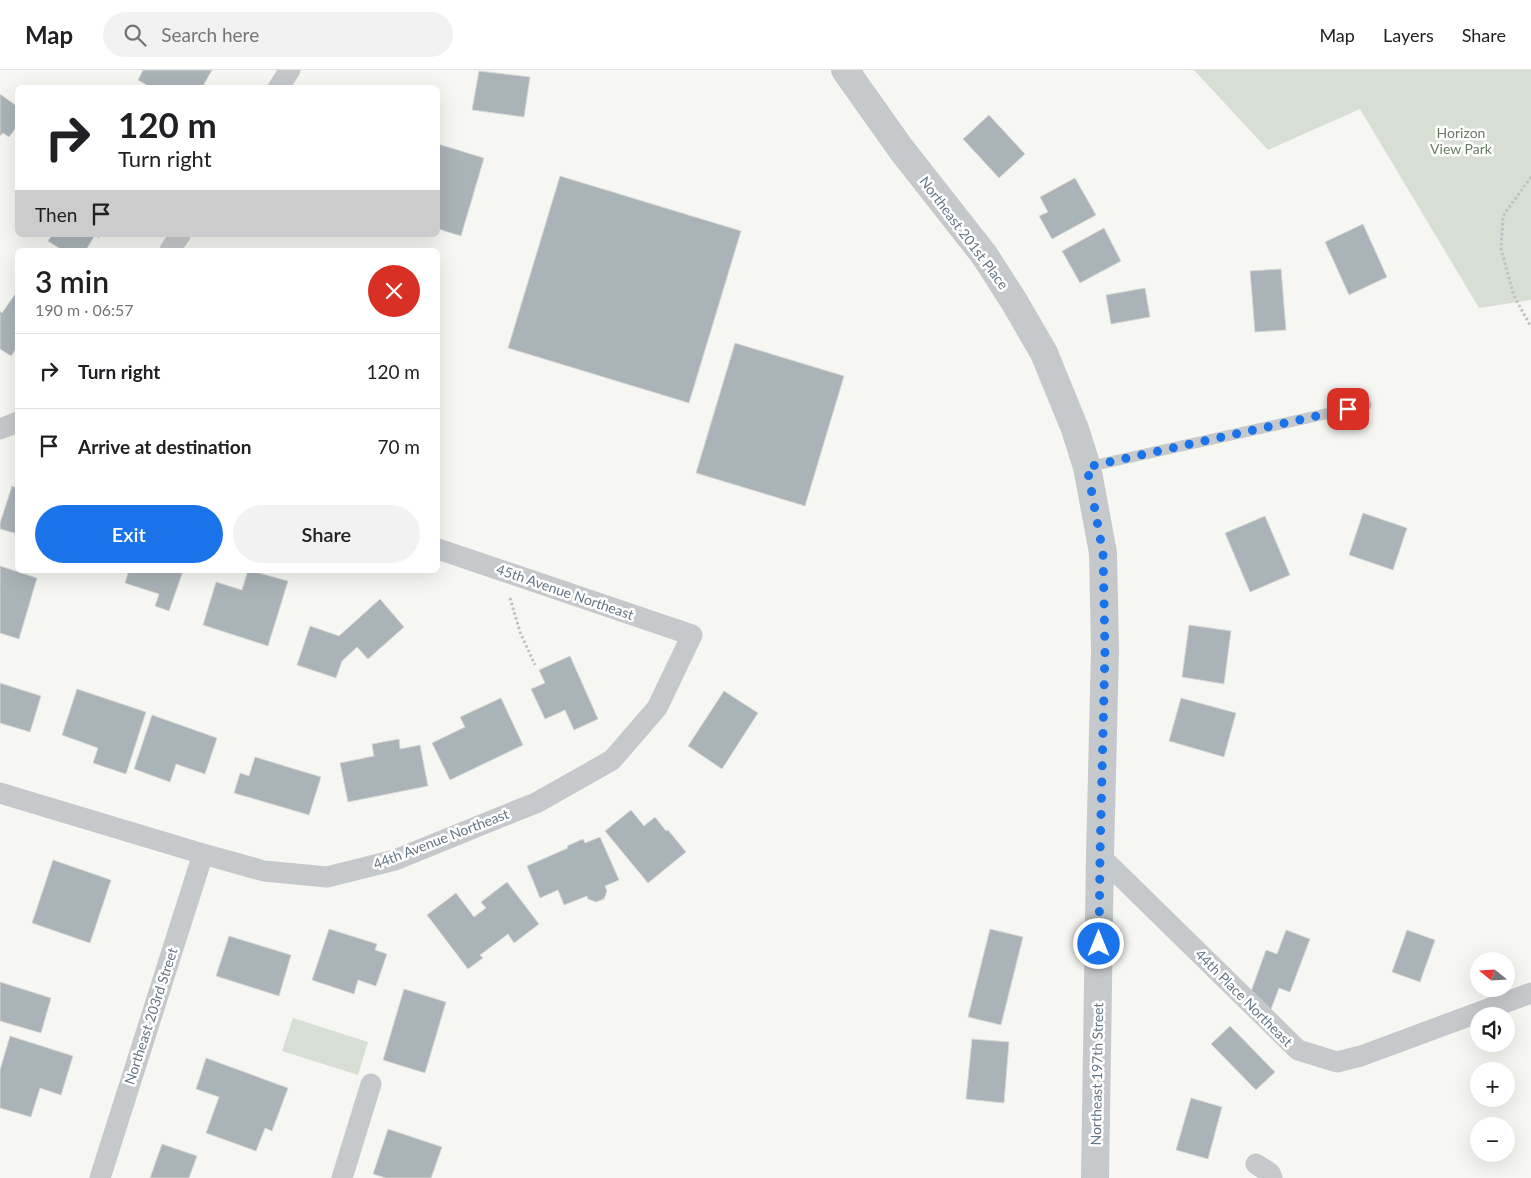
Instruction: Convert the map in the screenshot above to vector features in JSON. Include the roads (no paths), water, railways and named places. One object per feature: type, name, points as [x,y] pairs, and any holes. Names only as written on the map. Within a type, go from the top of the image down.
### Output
[{"type":"street","points":[[280,85],[290,70]]},
{"type":"street","name":"Northeast 201st Place","points":[[844,70],[901,150],[985,256],[1015,303],[1044,352],[1075,429],[1087,467],[1103,553],[1105,650],[1099,970]]},
{"type":"street","points":[[171,248],[179,237]]},
{"type":"street","points":[[0,409],[15,415]]},
{"type":"street","points":[[0,429],[15,423]]},
{"type":"street","name":"45th Avenue Northeast","points":[[440,550],[692,635]]},
{"type":"street","name":"44th Avenue Northeast","points":[[0,793],[264,871],[327,877],[395,860],[536,803],[612,760],[657,708],[692,635]]},
{"type":"street","name":"Northeast 203rd Street","points":[[100,1178],[203,854]]},
{"type":"street","name":"44th Place Northeast","points":[[1100,856],[1298,1050],[1337,1062],[1361,1056],[1531,993]]},
{"type":"street","name":"Northeast 197th Street","points":[[1095,1178],[1099,970]]},
{"type":"street","points":[[342,1178],[371,1084]]},
{"type":"lane","points":[[1087,467],[1366,405]]},
{"type":"park label","name":"Horizon View Park","points":[[1461,142]]}]
